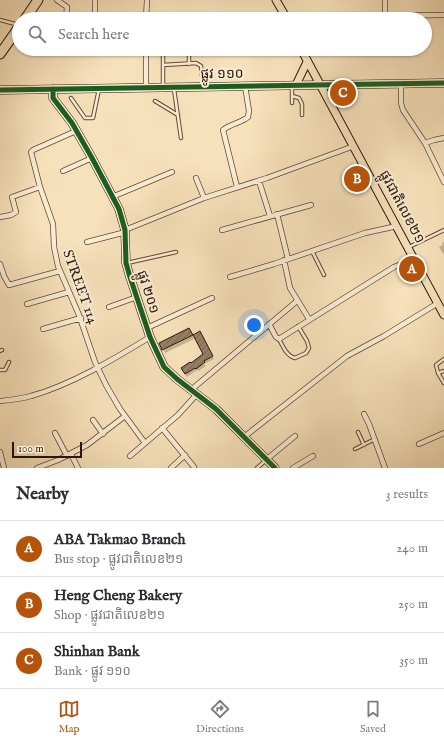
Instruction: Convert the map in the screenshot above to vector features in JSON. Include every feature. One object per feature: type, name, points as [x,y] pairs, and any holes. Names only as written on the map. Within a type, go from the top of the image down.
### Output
[{"type":"highway","points":[[30,12],[38,0]]},
{"type":"highway","points":[[0,54],[12,39]]},
{"type":"main road","points":[[276,0],[283,12]]},
{"type":"main road","name":"ផ្លូវជាតិលេខ២១","points":[[305,56],[444,315]]},
{"type":"main road","points":[[294,85],[308,62]]},
{"type":"street","points":[[57,0],[67,6],[67,12]]},
{"type":"street","points":[[146,12],[147,0]]},
{"type":"street","points":[[385,0],[385,12]]},
{"type":"street","points":[[95,1],[95,12]]},
{"type":"street","points":[[432,15],[444,15]]},
{"type":"street","points":[[146,56],[146,88]]},
{"type":"street","name":"ផ្លូវ ១១០","points":[[0,90],[444,83]]},
{"type":"street","points":[[401,84],[401,103],[405,116],[425,143],[444,182]]},
{"type":"street","points":[[237,187],[223,130],[230,125],[244,121],[248,117],[249,111],[245,86]]},
{"type":"street","name":"ផ្លូវ ២០១","points":[[52,89],[53,98],[76,130],[119,208],[126,231],[126,263],[150,337],[164,367],[216,409],[275,468]]},
{"type":"street","name":"STREET 114","points":[[76,130],[32,152],[40,187],[53,224],[54,247],[60,271],[80,318],[97,367],[112,396],[145,443]]},
{"type":"street","points":[[425,143],[444,138]]},
{"type":"street","points":[[87,242],[126,231],[204,198],[258,181],[354,146]]},
{"type":"street","points":[[63,172],[92,158]]},
{"type":"street","points":[[112,197],[172,172]]},
{"type":"street","points":[[196,178],[204,198]]},
{"type":"street","points":[[258,181],[270,216]]},
{"type":"street","points":[[0,217],[16,214],[17,211],[12,197],[40,187]]},
{"type":"street","points":[[222,230],[311,205]]},
{"type":"street","points":[[277,214],[290,288],[309,319]]},
{"type":"street","points":[[230,276],[286,260],[365,233],[397,226]]},
{"type":"street","points":[[268,324],[276,337],[279,339],[394,267],[414,258]]},
{"type":"street","points":[[0,264],[2,276],[9,285],[60,271]]},
{"type":"street","points":[[27,304],[69,292]]},
{"type":"street","points":[[109,307],[137,297]]},
{"type":"street","points":[[147,328],[212,298]]},
{"type":"street","points":[[130,456],[178,415],[194,392],[268,324],[298,301]]},
{"type":"street","points":[[244,438],[347,356],[438,303]]},
{"type":"street","points":[[43,329],[80,318]]},
{"type":"street","points":[[0,401],[30,397],[46,391],[97,367],[150,337]]},
{"type":"street","points":[[364,414],[385,468]]},
{"type":"street","points":[[37,468],[47,466],[87,445],[125,416]]},
{"type":"street","points":[[93,420],[103,434]]},
{"type":"street","points":[[162,428],[194,467]]},
{"type":"street","points":[[55,433],[78,468]]},
{"type":"street","points":[[419,444],[444,433]]},
{"type":"street","points":[[267,459],[295,436]]},
{"type":"street","points":[[0,452],[4,468]]},
{"type":"street","points":[[171,468],[185,455]]},
{"type":"street","points":[[293,468],[313,456]]},
{"type":"lane","points":[[0,20],[12,27]]},
{"type":"lane","points":[[163,56],[163,87]]},
{"type":"lane","points":[[189,56],[189,64]]},
{"type":"lane","points":[[163,65],[196,63],[201,66],[203,87]]},
{"type":"lane","points":[[292,103],[294,85]]},
{"type":"lane","points":[[174,87],[181,138]]},
{"type":"lane","points":[[71,98],[85,118],[93,118],[99,88]]},
{"type":"lane","points":[[292,96],[299,98],[302,104],[302,115]]},
{"type":"lane","points":[[155,101],[178,115]]},
{"type":"lane","points":[[408,248],[444,230]]},
{"type":"lane","points":[[312,251],[324,276]]},
{"type":"lane","points":[[126,263],[176,252]]},
{"type":"lane","points":[[279,339],[291,357],[295,358],[306,353],[310,348],[298,326]]},
{"type":"lane","points":[[444,360],[436,365],[438,373],[444,383]]},
{"type":"lane","points":[[0,370],[5,370],[9,362]]},
{"type":"lane","points":[[438,373],[444,371]]},
{"type":"lane","points":[[358,432],[364,445]]},
{"type":"lane","points":[[355,449],[375,439]]},
{"type":"lane","points":[[257,468],[267,459]]},
{"type":"building","points":[[189,328],[193,335],[162,350],[159,343]]},
{"type":"building","points":[[200,331],[213,356],[204,361],[205,362],[196,369],[195,368],[185,374],[181,368],[203,354],[193,335]]},
{"type":"cycle path","points":[[0,90],[444,83]]},
{"type":"cycle path","points":[[53,89],[53,98],[72,123],[119,209],[125,230],[126,263],[150,337],[164,367],[216,409],[275,468]]},
{"type":"place","name":"Shinhan Bank","points":[[343,93]]},
{"type":"place","name":"Heng Cheng Bakery","points":[[357,179]]},
{"type":"place","name":"ABA Takmao Branch","points":[[412,269]]}]
